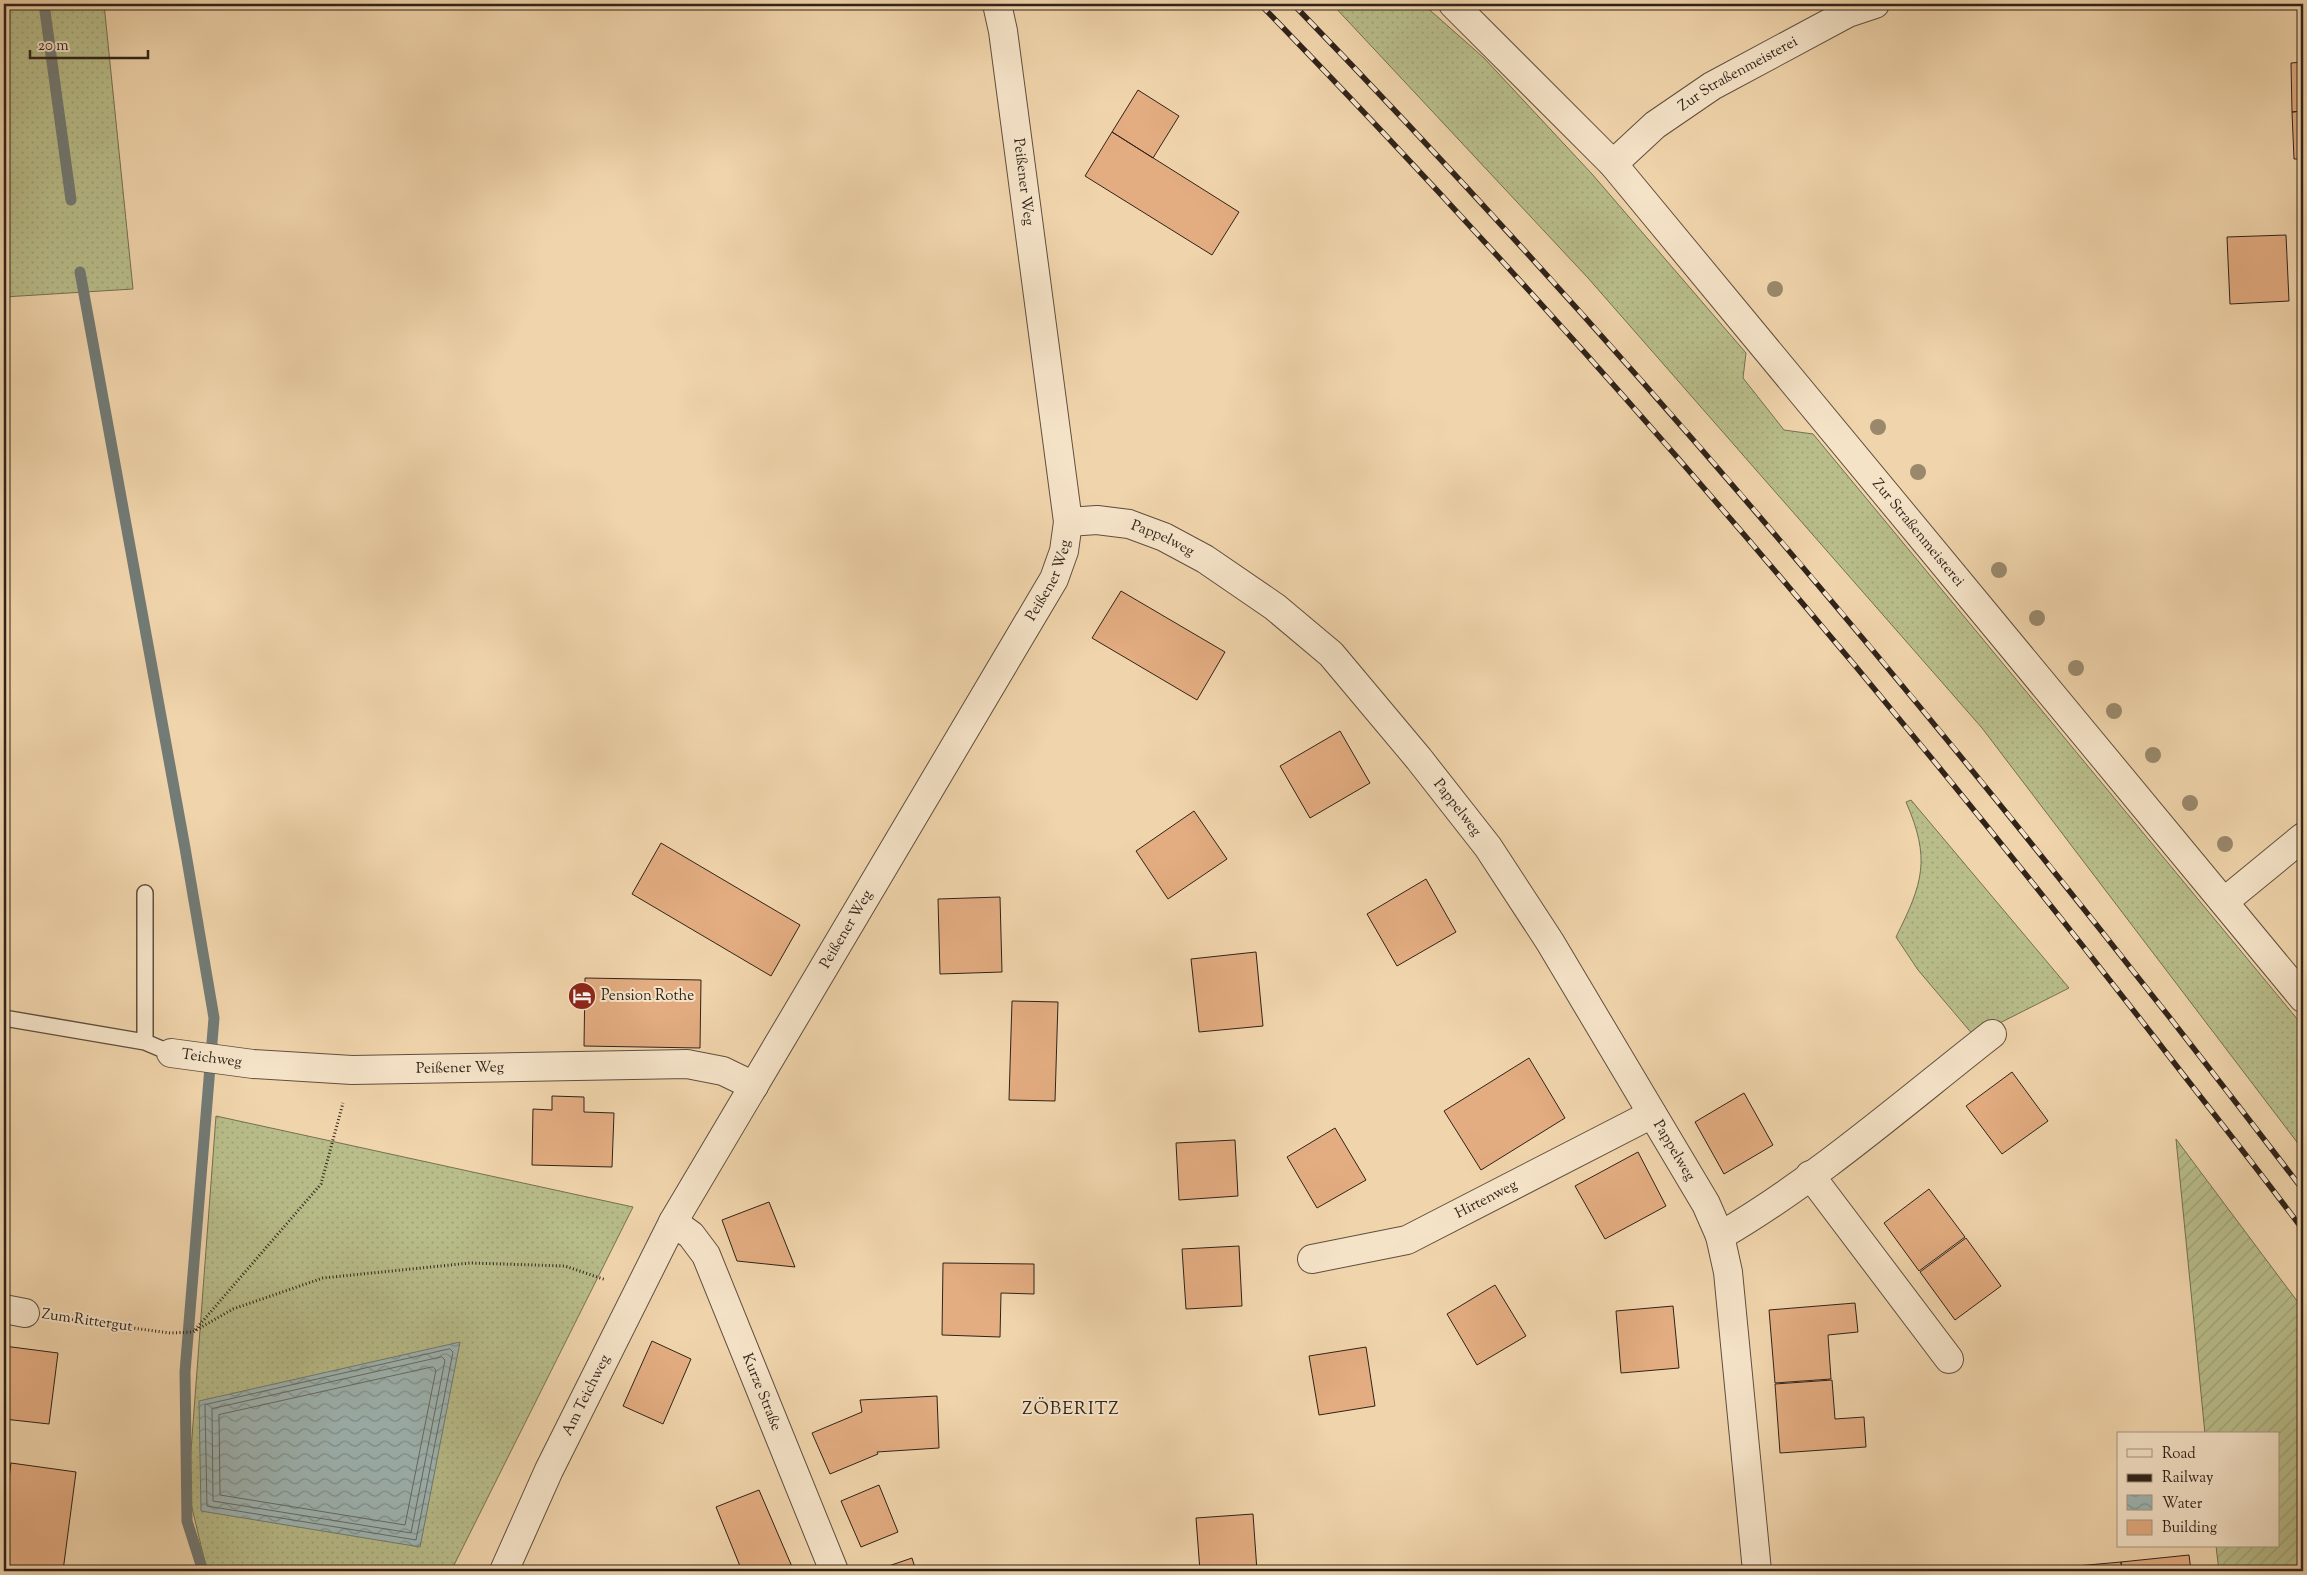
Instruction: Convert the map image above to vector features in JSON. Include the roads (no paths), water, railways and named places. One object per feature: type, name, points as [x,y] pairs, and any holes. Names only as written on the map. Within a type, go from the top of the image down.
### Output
[{"type":"street","name":"Peißener Weg","points":[[673,1222],[1054,579],[1064,551],[1068,522],[1003,31],[997,4]]},
{"type":"street","name":"Zur Straßenmeisterei","points":[[1453,4],[1613,164],[2303,998]]},
{"type":"street","name":"Zur Straßenmeisterei","points":[[1613,164],[1655,125],[1712,86],[1848,13],[1875,4]]},
{"type":"street","name":"Pappelweg","points":[[1068,522],[1097,520],[1129,524],[1164,537],[1205,559],[1275,607],[1331,654],[1488,847],[1550,942],[1706,1204],[1720,1236],[1728,1272],[1757,1571]]},
{"type":"street","points":[[2225,902],[2303,837]]},
{"type":"street","points":[[1720,1236],[1750,1218],[1810,1175],[1992,1034]]},
{"type":"street","name":"Teichweg","points":[[171,1053],[252,1064]]},
{"type":"street","name":"Peißener Weg","points":[[252,1064],[352,1070],[687,1064],[724,1071],[754,1086]]},
{"type":"street","name":"Hirtenweg","points":[[1312,1258],[1407,1240],[1652,1114]]},
{"type":"street","points":[[1810,1175],[1949,1359]]},
{"type":"street","name":"Am Teichweg","points":[[504,1571],[549,1470],[673,1222]]},
{"type":"street","name":"Kurze Straße","points":[[673,1222],[691,1235],[706,1255],[834,1571]]},
{"type":"lane","points":[[144,1042],[145,893]]},
{"type":"lane","points":[[4,1018],[144,1042],[171,1053]]},
{"type":"water","points":[[460,1342],[420,1547],[201,1511],[199,1401]]},
{"type":"waterway","points":[[44,4],[71,200]]},
{"type":"waterway","points":[[80,272],[185,848],[214,1018],[185,1372],[187,1521],[203,1571]]},
{"type":"railway","points":[[1260,4],[1495,253],[1722,509],[1833,639],[2049,904],[2303,1230]]},
{"type":"railway","points":[[1293,4],[1427,145],[1559,289],[1689,434],[1816,582],[2063,883],[2303,1190]]},
{"type":"place","name":"Pension Rothe","points":[[582,996]]},
{"type":"district","name":"ZÖBERITZ","points":[[1071,1410]]}]
